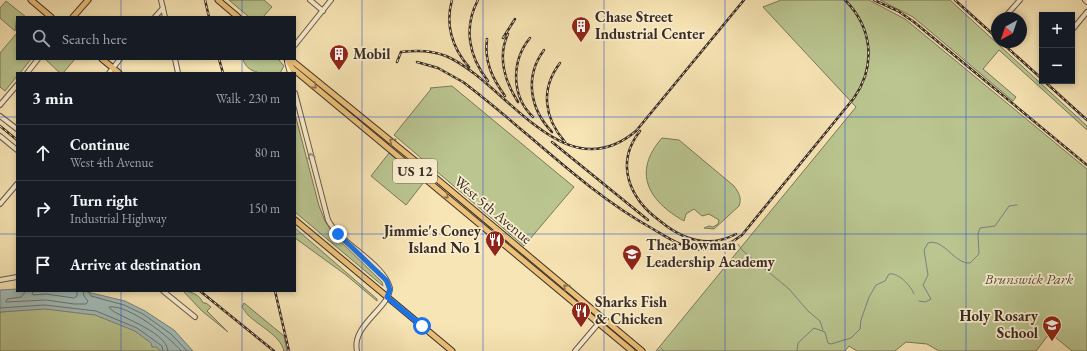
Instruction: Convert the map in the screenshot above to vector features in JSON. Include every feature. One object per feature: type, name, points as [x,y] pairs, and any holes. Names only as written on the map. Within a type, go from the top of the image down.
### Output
[{"type":"main road","points":[[31,0],[50,16]]},
{"type":"main road","points":[[74,16],[88,0]]},
{"type":"main road","points":[[218,0],[237,16]]},
{"type":"main road","points":[[103,60],[113,70]]},
{"type":"main road","name":"West 5th Avenue","points":[[288,60],[292,68],[632,351]]},
{"type":"main road","name":"West 5th Avenue","points":[[291,60],[355,111],[642,351]]},
{"type":"main road","points":[[351,117],[355,111]]},
{"type":"main road","points":[[428,181],[433,176]]},
{"type":"main road","points":[[296,221],[452,351]]},
{"type":"main road","points":[[546,280],[550,274]]},
{"type":"street","points":[[161,0],[165,16]]},
{"type":"street","points":[[310,0],[323,11]]},
{"type":"street","points":[[296,44],[332,0]]},
{"type":"street","points":[[1009,12],[1020,0]]},
{"type":"street","points":[[156,16],[163,8]]},
{"type":"street","points":[[1075,26],[1087,12]]},
{"type":"street","points":[[28,72],[37,60]]},
{"type":"street","points":[[113,70],[119,60]]},
{"type":"street","points":[[175,60],[178,72]]},
{"type":"street","points":[[287,60],[290,72]]},
{"type":"street","points":[[0,105],[16,86]]},
{"type":"street","points":[[296,97],[320,194],[331,226],[389,283],[390,290],[387,297],[364,326],[356,345],[357,351]]},
{"type":"street","points":[[0,116],[16,128]]},
{"type":"street","points":[[0,136],[16,149]]},
{"type":"street","points":[[0,204],[16,185]]},
{"type":"street","points":[[0,280],[16,277]]},
{"type":"street","points":[[164,292],[195,317]]},
{"type":"street","points":[[574,351],[603,318]]},
{"type":"green space","points":[[229,0],[264,0],[272,7],[264,16],[248,16]]},
{"type":"green space","name":"Brunswick Park","points":[[781,0],[869,0],[905,19],[1087,169],[1087,351],[1072,351],[1050,333],[1036,351],[939,351],[927,344],[906,342],[895,351],[857,351],[849,346],[845,351],[656,351],[856,107],[763,7]]},
{"type":"green space","points":[[880,0],[950,0],[991,38],[991,48],[1002,48],[1039,82],[1039,84],[1041,84],[1087,126],[1087,130],[999,50],[983,69],[1016,97],[1013,101],[913,17]]},
{"type":"green space","points":[[6,1],[25,16],[16,16],[15,31],[0,18],[0,8]]},
{"type":"green space","points":[[16,34],[16,60],[30,60],[21,72],[16,72],[16,77],[5,91],[0,87],[0,53]]},
{"type":"green space","points":[[46,60],[74,60],[64,72],[59,72]]},
{"type":"green space","points":[[243,60],[279,60],[284,66],[281,72],[258,72],[253,71],[245,64]]},
{"type":"green space","points":[[452,86],[574,187],[524,246],[394,135],[431,89],[430,88]]},
{"type":"green space","points":[[296,118],[319,206],[325,221],[335,236],[382,282],[383,286],[296,213]]},
{"type":"green space","points":[[662,138],[679,140],[734,186],[740,196],[739,206],[714,229],[704,228],[709,226],[713,227],[718,224],[719,220],[709,214],[702,216],[694,209],[686,214],[684,221],[671,213],[653,195],[648,185],[646,174],[648,162],[653,151]]},
{"type":"green space","points":[[389,153],[424,182],[406,205],[371,176]]},
{"type":"green space","points":[[296,229],[377,299],[377,301],[346,275],[296,239]]},
{"type":"green space","points":[[184,292],[195,294],[202,300],[203,303],[206,303],[211,307],[207,311],[228,332],[202,311]]},
{"type":"green space","points":[[244,303],[284,336],[287,351],[284,351],[282,345],[274,335],[247,314],[242,307]]},
{"type":"green space","points":[[45,308],[95,313],[141,333],[167,351],[0,351],[0,312]]},
{"type":"water","points":[[16,289],[16,292],[87,292],[125,301],[145,311],[174,330],[193,351],[161,351],[156,347],[152,347],[151,343],[135,331],[95,315],[45,309],[0,312],[0,290]]},
{"type":"waterway","points":[[919,301],[925,302],[931,299],[923,285],[928,275],[924,250],[928,243],[934,242],[939,244],[959,260],[970,263],[979,254],[978,234],[980,228],[995,226],[1009,206],[1017,205]]},
{"type":"waterway","points":[[738,244],[742,250],[789,289],[808,311],[820,321],[823,330]]},
{"type":"waterway","points":[[797,351],[798,343],[814,328],[825,332],[828,343],[831,344],[851,338],[860,329],[861,320],[869,297],[876,285],[885,281],[889,274],[896,275],[904,280],[914,294]]},
{"type":"waterway","points":[[661,348],[664,351]]},
{"type":"railway","points":[[205,0],[209,16]]},
{"type":"railway","points":[[452,0],[449,18],[454,44],[463,60],[469,67]]},
{"type":"railway","points":[[478,0],[473,11],[471,21],[470,42],[476,62],[488,81]]},
{"type":"railway","points":[[397,62],[401,52],[424,51],[446,56],[468,69],[536,126],[560,141],[584,149],[609,146],[636,131],[744,0]]},
{"type":"railway","points":[[417,62],[438,68],[463,82],[487,100],[579,178],[627,213],[681,245],[705,250],[712,249],[724,246],[742,235],[854,98],[861,86],[866,73],[868,60],[866,35],[854,11],[845,0]]},
{"type":"railway","points":[[874,0],[898,11],[914,22],[1087,165]]},
{"type":"railway","points":[[955,0],[991,33]]},
{"type":"railway","points":[[503,38],[515,19]]},
{"type":"railway","points":[[508,34],[503,52],[504,69],[509,86],[518,102]]},
{"type":"railway","points":[[530,38],[519,57],[516,78],[517,89],[521,99],[526,109],[533,117]]},
{"type":"railway","points":[[487,39],[486,47],[490,69],[496,83],[505,96]]},
{"type":"railway","points":[[1008,48],[1039,76]]},
{"type":"railway","points":[[544,50],[534,71],[532,92],[539,113],[552,132]]},
{"type":"railway","points":[[219,60],[223,72]]},
{"type":"railway","points":[[560,63],[549,83],[547,103],[553,123],[565,142]]},
{"type":"railway","points":[[1047,84],[1087,120]]},
{"type":"railway","points":[[0,126],[16,139]]},
{"type":"railway","points":[[640,131],[632,143],[628,156],[627,168],[629,180],[634,192],[649,212],[669,228],[696,240],[716,241],[726,239],[736,234]]},
{"type":"railway","points":[[552,142],[648,220]]},
{"type":"railway","points":[[201,292],[274,351]]},
{"type":"railway","points":[[275,292],[289,351]]},
{"type":"place","name":"Chase Street Industrial Center","points":[[581,43]]},
{"type":"place","name":"Mobil","points":[[339,71]]},
{"type":"place","name":"Jimmie's Coney Island No 1","points":[[495,257]]},
{"type":"place","name":"Thea Bowman Leadership Academy","points":[[632,271]]},
{"type":"place","name":"Sharks Fish & Chicken","points":[[581,328]]},
{"type":"place","name":"Holy Rosary School","points":[[1052,342]]},
{"type":"route","points":[[338,234],[380,272],[389,283],[390,293],[387,297],[422,326]]}]
